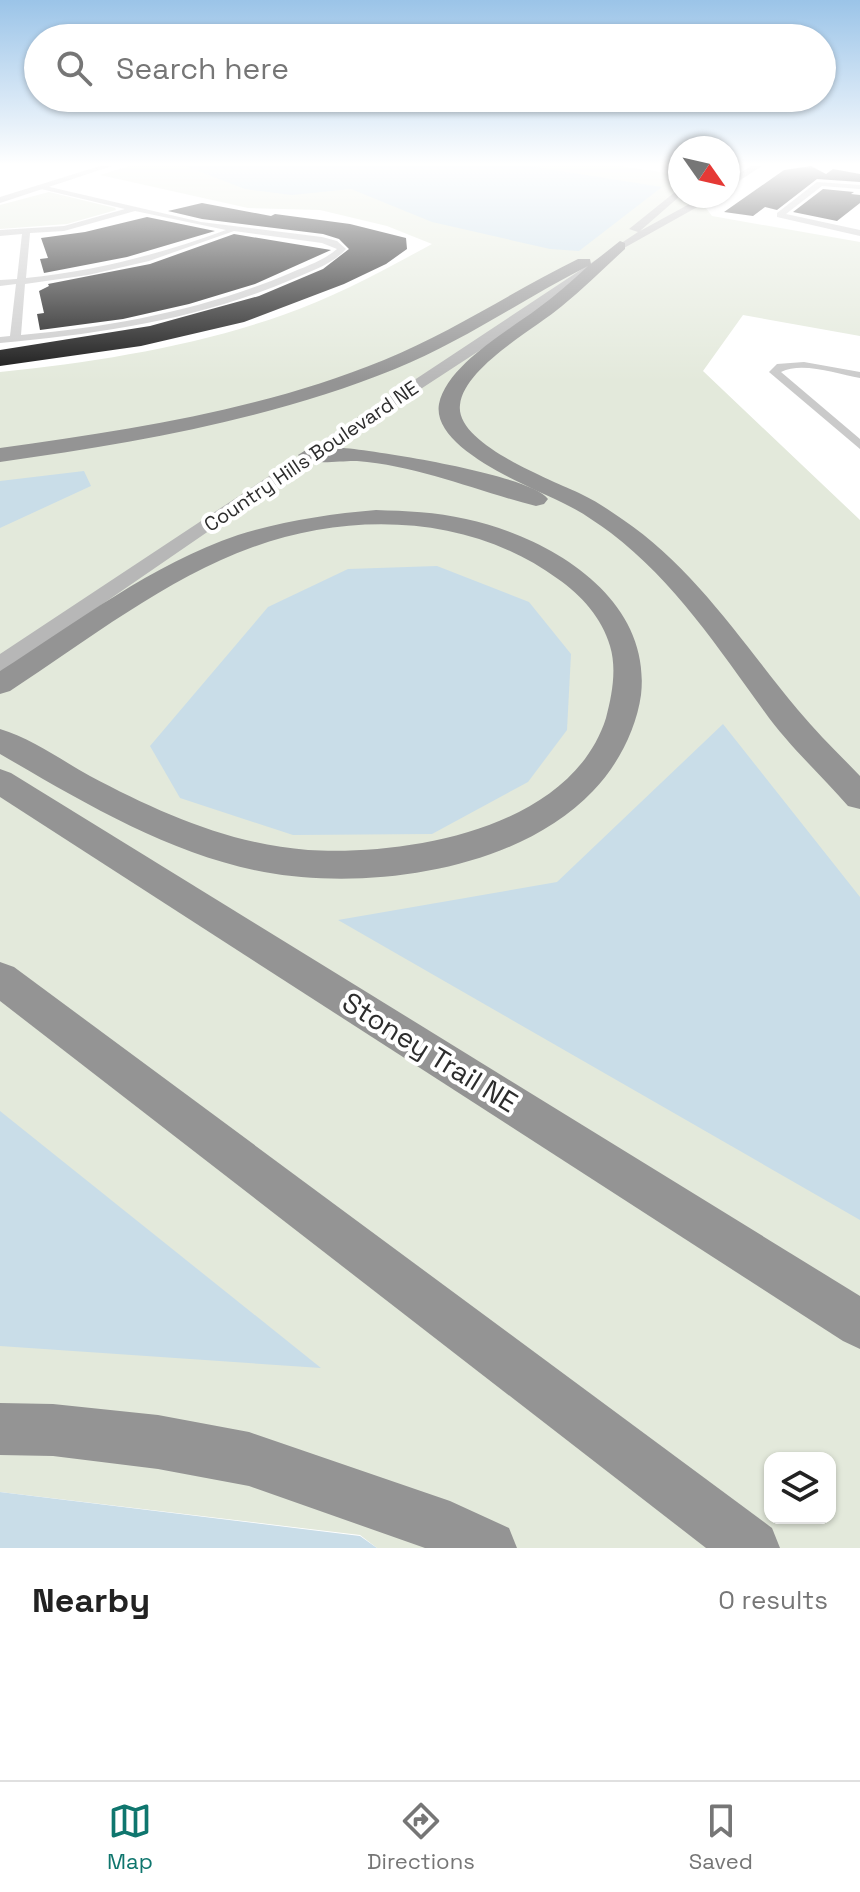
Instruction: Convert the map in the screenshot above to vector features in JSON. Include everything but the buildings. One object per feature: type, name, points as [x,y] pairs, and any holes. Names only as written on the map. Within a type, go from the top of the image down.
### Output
[{"type":"highway","points":[[0,455],[161,429],[319,389],[389,365],[441,342],[554,277],[620,246]]},
{"type":"highway","points":[[620,246],[553,306],[465,376],[450,399],[449,419],[457,433],[477,449],[590,508],[654,556],[696,600],[788,719]]},
{"type":"highway","points":[[309,455],[346,454],[463,475],[520,493],[588,525],[614,542],[668,589],[860,797]]},
{"type":"highway","points":[[0,684],[165,580],[244,542],[319,522],[382,517],[462,524],[505,538],[568,572],[594,595],[613,623],[626,655],[627,690],[619,727],[599,765],[566,799],[520,827],[477,844],[402,862],[341,865],[281,859],[223,848],[173,830],[100,796],[0,740]]},
{"type":"highway","points":[[0,661],[40,637]]},
{"type":"highway","name":"Stoney Trail NE","points":[[0,781],[860,1324]]},
{"type":"highway","points":[[0,979],[752,1548]]},
{"type":"highway","points":[[0,1006],[131,1076]]},
{"type":"highway","points":[[0,1429],[53,1430],[158,1442],[249,1459],[450,1529],[489,1548]]},
{"type":"main road","name":"Country Hills Boulevard NE","points":[[620,246],[627,238]]},
{"type":"main road","name":"Country Hills Boulevard NE","points":[[40,637],[634,238]]},
{"type":"street","points":[[15,339],[25,238]]},
{"type":"street","points":[[0,283],[141,262],[209,238]]},
{"type":"street","points":[[0,340],[111,325],[207,304],[285,278],[342,249],[334,243],[306,238]]},
{"type":"street","points":[[860,375],[804,365],[781,366],[774,372],[860,445]]},
{"type":"shaded area","points":[[418,238],[839,238],[860,242],[860,336],[743,315],[703,371],[860,520],[860,1548],[377,1548],[360,1535],[0,1492],[0,372],[143,352],[214,336],[283,315],[359,282],[432,244]]},
{"type":"water","points":[[503,238],[596,238],[579,251],[550,249]]},
{"type":"water","points":[[84,471],[91,486],[0,528],[0,481]]},
{"type":"water","points":[[437,566],[529,602],[571,654],[567,730],[528,782],[432,834],[293,835],[180,798],[150,746],[268,607],[348,569]]},
{"type":"water","points":[[723,724],[860,897],[860,1220],[338,920],[557,882]]},
{"type":"water","points":[[0,1111],[321,1368],[0,1346]]},
{"type":"water","points":[[0,1492],[360,1536],[377,1548],[0,1548]]}]
